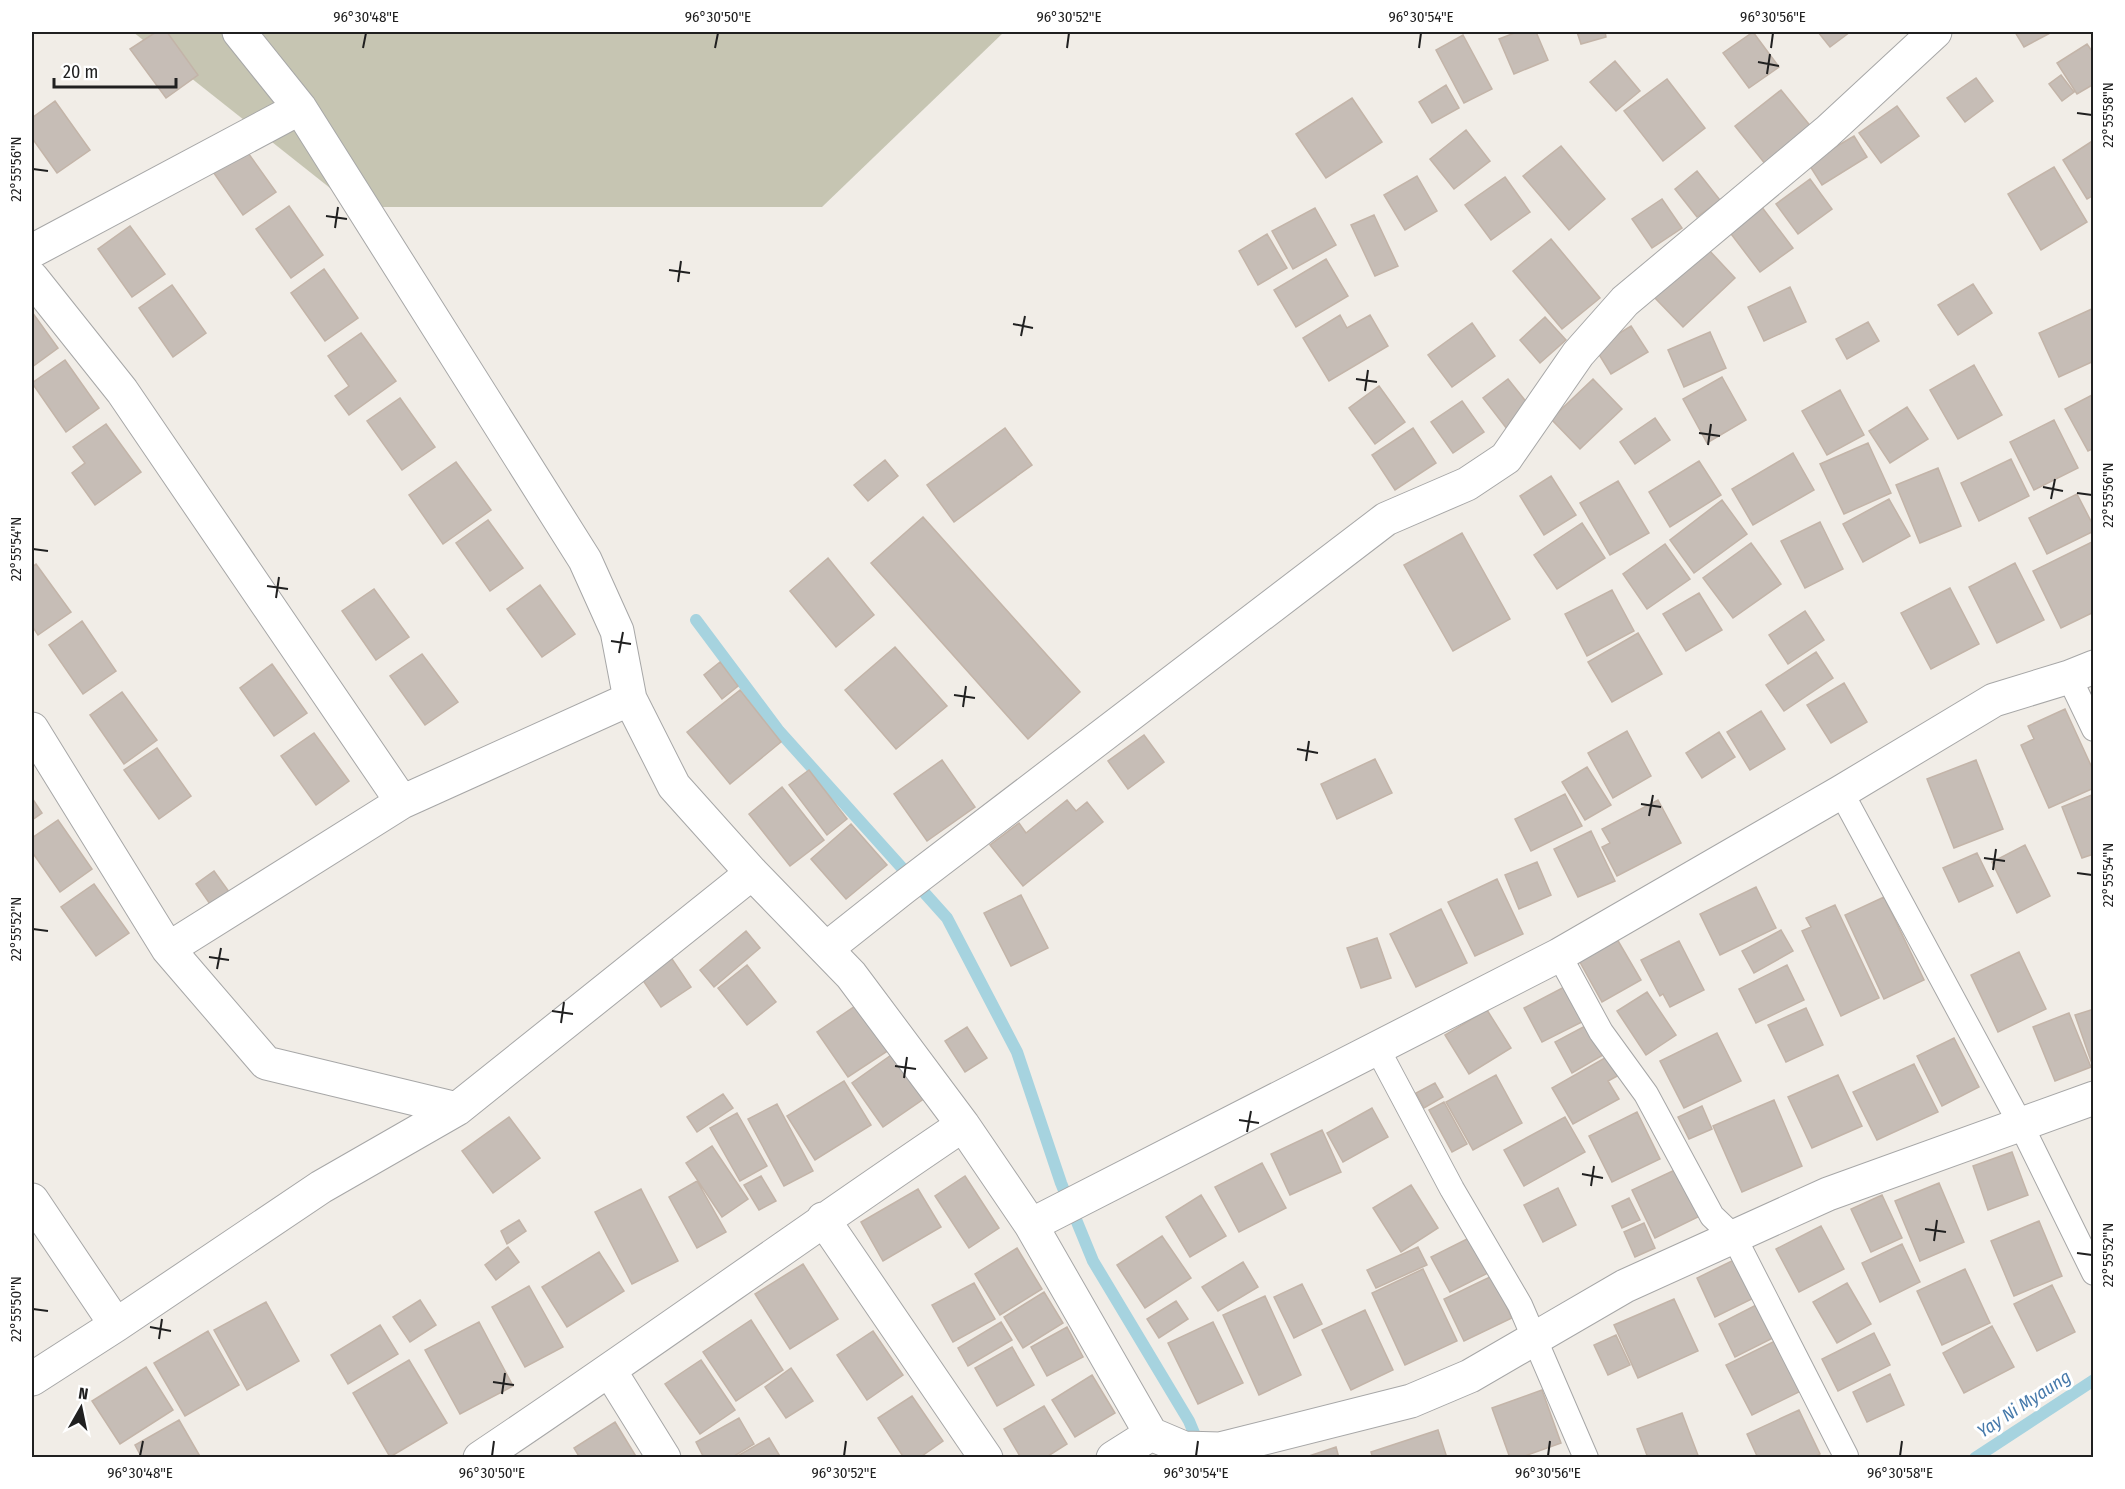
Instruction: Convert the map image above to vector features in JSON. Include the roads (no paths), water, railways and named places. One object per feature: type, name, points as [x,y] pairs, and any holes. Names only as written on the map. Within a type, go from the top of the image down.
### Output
[{"type":"street","points":[[239,32],[300,108],[585,560],[617,631],[630,699],[674,786],[752,873],[852,975],[963,1125],[1031,1225],[1151,1434],[1184,1448],[1220,1449],[1410,1401],[1470,1376],[1625,1286],[1828,1194],[2094,1098]]},
{"type":"street","points":[[826,949],[1386,519],[1467,484],[1506,458],[1578,354],[1625,301],[1827,132],[1935,32]]},
{"type":"street","points":[[32,251],[300,108]]},
{"type":"street","points":[[32,278],[122,391],[402,802]]},
{"type":"street","points":[[1031,1225],[1559,955],[1841,792],[1994,700],[2081,672]]},
{"type":"street","points":[[168,949],[402,802],[630,699]]},
{"type":"street","points":[[32,729],[168,949],[266,1063],[457,1109]]},
{"type":"street","points":[[32,1379],[321,1187],[457,1109],[752,873]]},
{"type":"street","points":[[480,1458],[610,1371],[823,1219],[963,1125]]},
{"type":"street","points":[[32,1200],[116,1325]]},
{"type":"street","points":[[823,1219],[986,1458]]},
{"type":"street","points":[[610,1371],[664,1458]]},
{"type":"street","points":[[1113,1458],[1151,1434]]},
{"type":"lane","points":[[2081,672],[2094,729]]},
{"type":"lane","points":[[1841,792],[2020,1125],[2094,1273]]},
{"type":"lane","points":[[1559,955],[1601,1032],[1646,1094],[1712,1216],[1734,1237],[1846,1455]]},
{"type":"lane","points":[[1377,1048],[1452,1189],[1520,1305],[1586,1458]]},
{"type":"waterway","points":[[696,620],[779,731],[947,918],[1017,1052],[1061,1183],[1093,1261],[1189,1421],[1199,1445]]},
{"type":"waterway","name":"Yay Ni Myaung","points":[[1975,1458],[2094,1380]]}]
